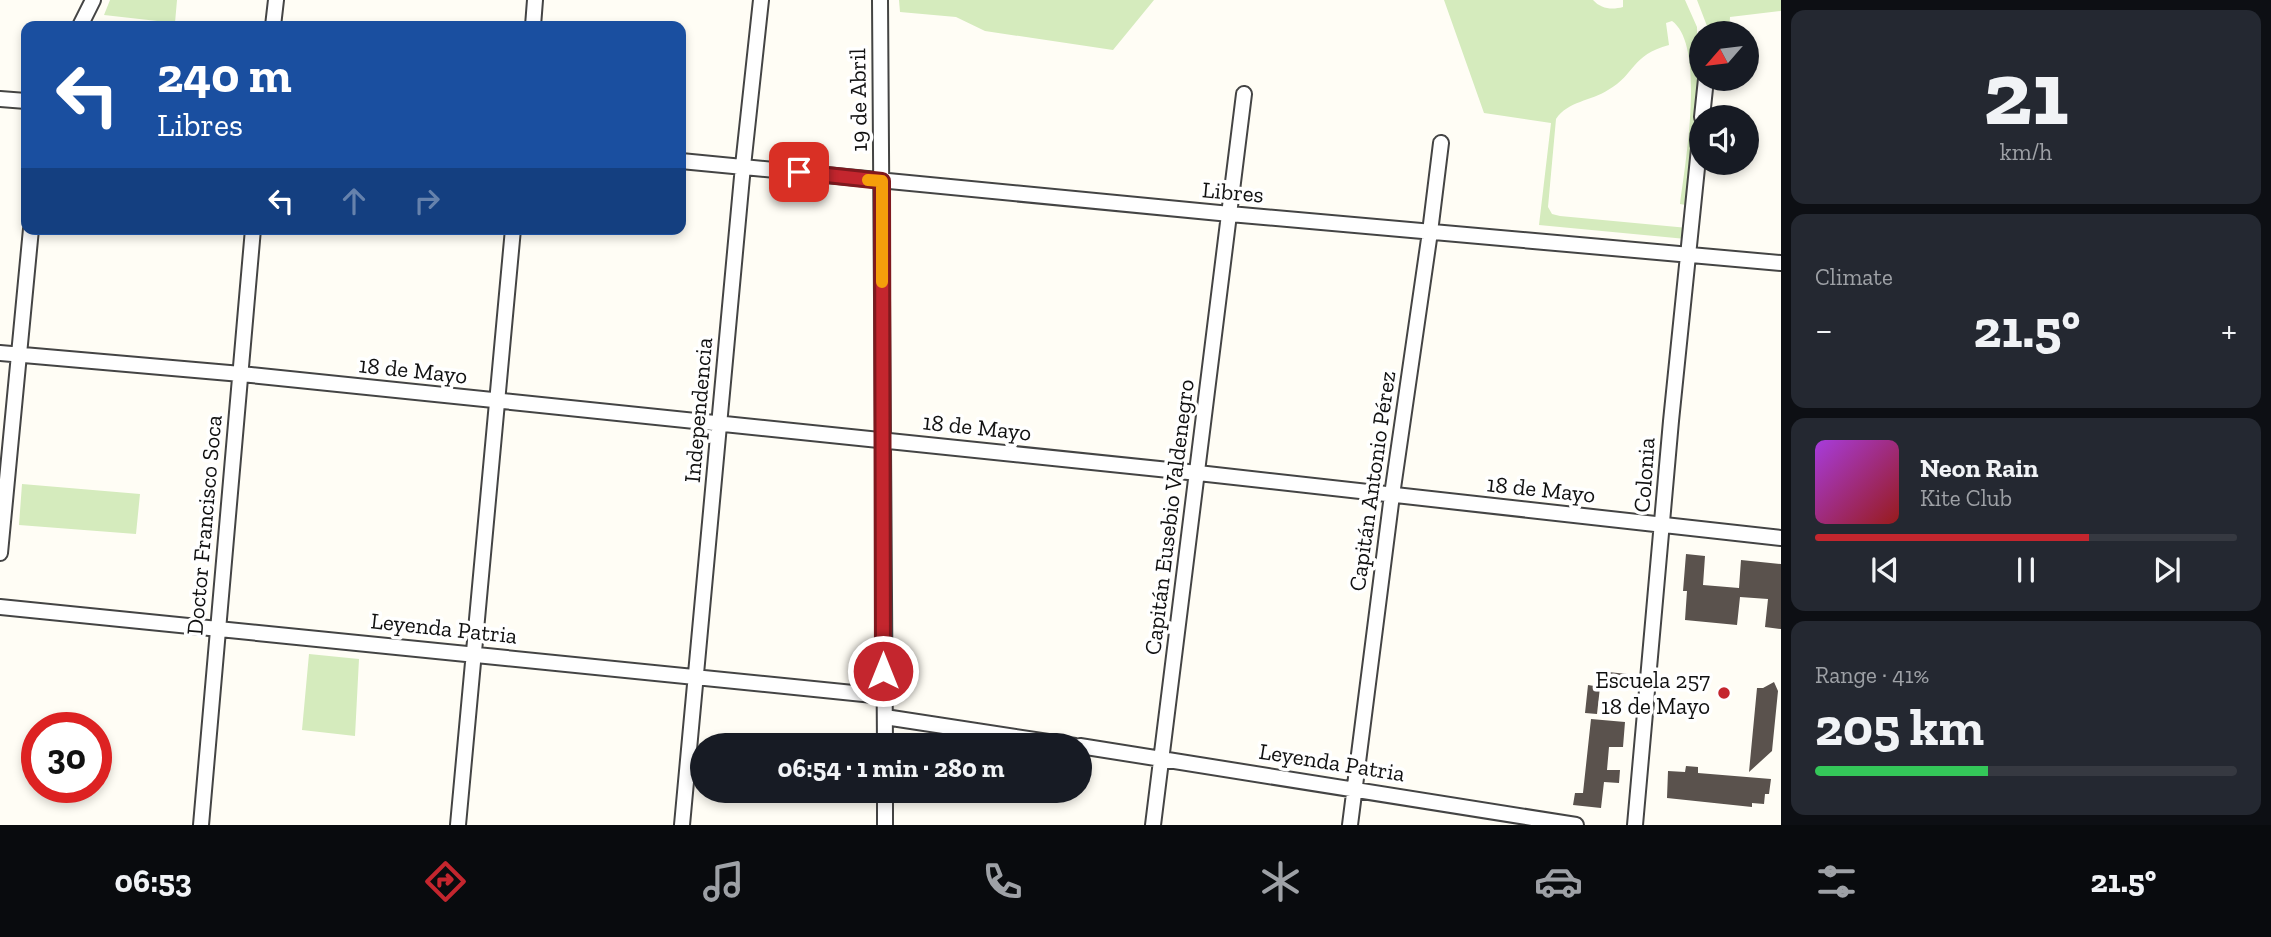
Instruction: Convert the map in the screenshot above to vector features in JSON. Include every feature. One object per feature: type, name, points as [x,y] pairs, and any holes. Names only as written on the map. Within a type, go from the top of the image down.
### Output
[{"type":"street","points":[[82,21],[93,0]]},
{"type":"street","points":[[273,21],[275,0]]},
{"type":"street","points":[[533,21],[535,0]]},
{"type":"street","name":"Independencia","points":[[682,825],[761,0]]},
{"type":"street","name":"19 de Abril","points":[[880,0],[885,733]]},
{"type":"street","name":"Capitán Eusebio Valdenegro","points":[[1153,825],[1244,94]]},
{"type":"street","points":[[0,99],[21,101]]},
{"type":"street","name":"Capitán Antonio Pérez","points":[[1350,825],[1441,143]]},
{"type":"street","name":"Libres","points":[[686,161],[1230,214],[1781,263]]},
{"type":"street","name":"Colonia","points":[[1636,825],[1697,175]]},
{"type":"street","points":[[0,553],[30,235]]},
{"type":"street","name":"Doctor Francisco Soca","points":[[201,825],[253,235]]},
{"type":"street","points":[[457,825],[512,235]]},
{"type":"street","name":"18 de Mayo","points":[[0,353],[241,374],[1198,473],[1781,538]]},
{"type":"street","name":"Leyenda Patria","points":[[0,607],[883,696]]},
{"type":"street","name":"Leyenda Patria","points":[[885,717],[991,733]]},
{"type":"street","name":"Leyenda Patria","points":[[1092,748],[1576,825]]},
{"type":"street","points":[[885,803],[885,825]]},
{"type":"green space","points":[[110,0],[177,0],[175,21],[104,15]]},
{"type":"green space","points":[[899,0],[1154,0],[1113,50],[985,31],[956,17],[900,12]]},
{"type":"green space","points":[[1444,0],[1593,0],[1603,7],[1611,8],[1623,7],[1623,0],[1685,0],[1694,21],[1689,21],[1689,62],[1682,34],[1672,21],[1666,23],[1669,45],[1647,54],[1617,84],[1567,108],[1556,119],[1548,207],[1552,214],[1560,216],[1688,228],[1686,239],[1539,225],[1551,123],[1484,113]]},
{"type":"green space","points":[[1697,0],[1781,0],[1781,11],[1730,17],[1730,21],[1705,21]]},
{"type":"green space","points":[[1691,91],[1697,91],[1696,105],[1691,105]]},
{"type":"green space","points":[[1689,135],[1689,175],[1693,175],[1691,206],[1680,204]]},
{"type":"green space","points":[[22,484],[140,494],[136,534],[19,525]]},
{"type":"green space","points":[[309,654],[359,659],[355,736],[302,730]]},
{"type":"building","points":[[1686,554],[1705,556],[1703,585],[1739,588],[1741,560],[1781,564],[1781,629],[1765,627],[1768,599],[1740,597],[1737,625],[1685,620],[1687,591],[1683,591]]},
{"type":"building","points":[[1599,671],[1627,674],[1626,686],[1598,683]]},
{"type":"building","points":[[1774,682],[1778,691],[1772,751],[1749,772],[1757,688]]},
{"type":"building","points":[[1588,685],[1600,687],[1597,714],[1585,713]]},
{"type":"building","points":[[1591,719],[1625,722],[1623,747],[1609,747],[1607,770],[1620,770],[1619,783],[1604,782],[1601,808],[1573,805],[1575,793],[1583,793]]},
{"type":"building","points":[[1686,766],[1698,767],[1698,773],[1771,779],[1769,794],[1765,794],[1764,804],[1752,803],[1752,807],[1667,798],[1668,771],[1685,772]]},
{"type":"slow traffic","points":[[868,180],[882,181],[882,282]]},
{"type":"place","name":"Escuela 257 18 de Mayo","points":[[1724,693]]},
{"type":"route","points":[[799,172],[882,181],[883,671]]}]
